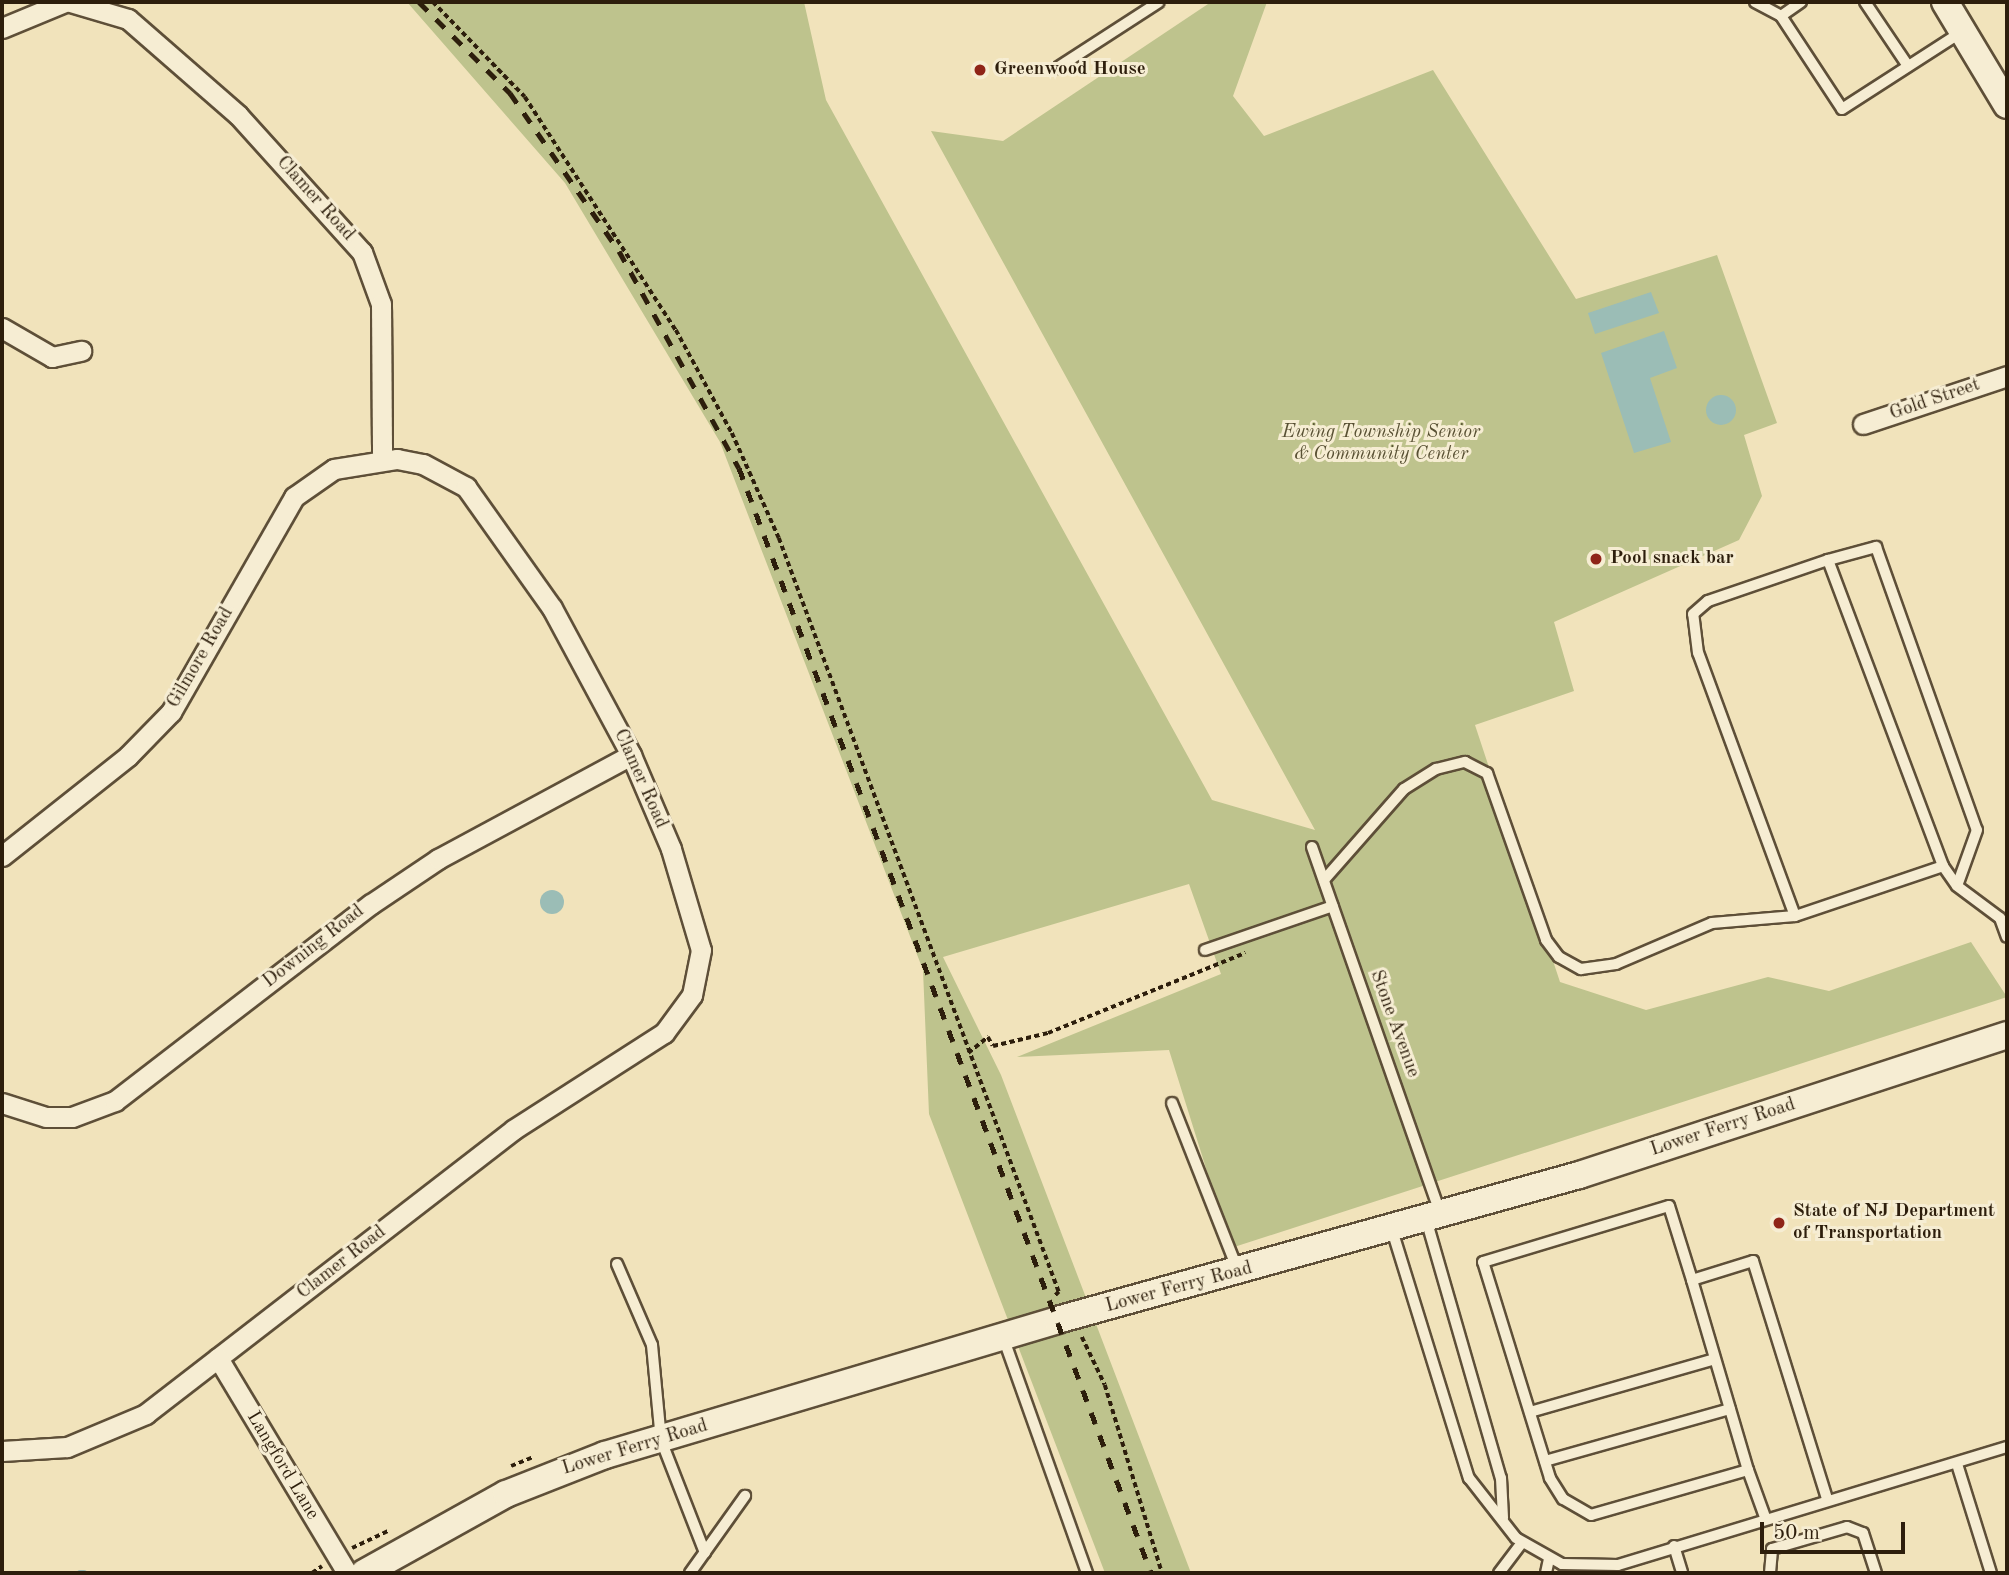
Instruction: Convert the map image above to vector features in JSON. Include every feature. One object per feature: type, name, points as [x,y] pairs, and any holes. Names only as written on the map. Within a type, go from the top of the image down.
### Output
[{"type":"street","points":[[2,29],[67,2]]},
{"type":"street","name":"Clamer Road","points":[[2,1451],[67,1447],[104,1435],[146,1414],[513,1130],[645,1046],[679,1017],[699,972],[698,926],[631,755],[552,608],[485,506],[446,474],[382,458],[383,328],[374,277],[347,232],[238,115],[128,19],[67,2]]},
{"type":"street","points":[[1945,2],[2007,105]]},
{"type":"street","points":[[2,328],[52,357],[81,351]]},
{"type":"street","name":"Gold Street","points":[[1863,424],[2007,376]]},
{"type":"street","name":"Gilmore Road","points":[[2,856],[128,756],[171,712],[294,496],[334,469],[382,458]]},
{"type":"street","name":"Downing Road","points":[[2,1103],[47,1117],[72,1117],[115,1101],[371,904],[449,852],[631,755]]},
{"type":"street","name":"Lower Ferry Road","points":[[362,1573],[506,1494],[661,1440],[1074,1315],[1239,1272],[1579,1175],[2007,1035]]},
{"type":"street","name":"Langford Lane","points":[[218,1358],[362,1573]]},
{"type":"lane","points":[[1057,68],[1146,6],[1159,2]]},
{"type":"lane","points":[[1755,2],[1781,16],[1842,109],[1963,30]]},
{"type":"lane","points":[[1781,16],[1801,2]]},
{"type":"lane","points":[[1865,2],[1908,66]]},
{"type":"lane","points":[[1795,916],[1698,653],[1693,614],[1708,601],[1828,560],[1876,547],[1977,830],[1957,886]]},
{"type":"lane","points":[[1828,560],[1944,866],[1957,886],[2000,918],[2007,937]]},
{"type":"lane","points":[[1324,880],[1404,789],[1436,769],[1465,762],[1487,773],[1546,940],[1559,957],[1581,969],[1616,964],[1712,923],[1795,916],[1944,866]]},
{"type":"lane","name":"Stone Avenue","points":[[1312,847],[1433,1216],[1501,1478],[1503,1519]]},
{"type":"lane","points":[[1205,950],[1333,906]]},
{"type":"lane","points":[[1172,1103],[1239,1272]]},
{"type":"lane","points":[[1748,1470],[1591,1515],[1563,1499],[1545,1461],[1483,1262],[1669,1206],[1748,1470],[1765,1517]]},
{"type":"lane","points":[[1392,1229],[1469,1478],[1522,1542],[1549,1559],[1618,1565],[1765,1517],[1957,1464],[2007,1447]]},
{"type":"lane","points":[[1692,1280],[1753,1261],[1827,1499]]},
{"type":"lane","points":[[617,1264],[652,1345],[661,1440],[705,1553]]},
{"type":"lane","points":[[1002,1336],[1087,1573]]},
{"type":"lane","points":[[1530,1412],[1715,1359]]},
{"type":"lane","points":[[1545,1461],[1730,1409]]},
{"type":"lane","points":[[1957,1464],[1991,1573]]},
{"type":"lane","points":[[691,1573],[745,1496]]},
{"type":"lane","points":[[1770,1573],[1772,1549],[1847,1527],[1863,1532],[1876,1573]]},
{"type":"lane","points":[[1499,1573],[1522,1542]]},
{"type":"lane","points":[[1674,1546],[1682,1573]]},
{"type":"lane","points":[[1546,1573],[1549,1559]]},
{"type":"path","points":[[433,2],[525,97],[676,330],[732,433],[779,538],[968,1053],[1059,1292],[1050,1300]]},
{"type":"path","points":[[968,1053],[988,1037],[993,1046],[1048,1033],[1244,955],[1256,932]]},
{"type":"path","points":[[1074,1315],[1105,1385],[1162,1573]]},
{"type":"green space","name":"Ewing Township Senior & Community Center","points":[[407,2],[804,2],[826,100],[1212,800],[1315,830],[931,131],[1003,141],[1211,2],[1267,2],[1233,96],[1264,136],[1433,70],[1576,299],[1717,255],[1777,423],[1744,435],[1762,496],[1739,540],[1554,622],[1574,691],[1475,725],[1560,982],[1646,1010],[1768,977],[1829,991],[1971,942],[2007,997],[1231,1248],[1169,1050],[1017,1057],[1221,974],[1189,884],[943,957],[1001,1075],[1191,1573],[1105,1573],[929,1114],[923,970],[720,442],[565,183]]},
{"type":"water","points":[[1651,292],[1659,313],[1595,334],[1588,313]]},
{"type":"water","points":[[1664,331],[1677,368],[1650,378],[1671,442],[1634,453],[1601,353]]},
{"type":"water","points":[[1721,395],[1731,400],[1736,410],[1731,420],[1721,425],[1711,420],[1706,410],[1711,400]]},
{"type":"water","points":[[552,890],[560,894],[564,902],[560,910],[552,914],[544,910],[540,902],[544,894]]},
{"type":"railway","points":[[419,2],[510,93],[619,251],[739,468],[1151,1573]]},
{"type":"place","name":"Greenwood House","points":[[980,70]]},
{"type":"place","name":"Pool snack bar","points":[[1596,559]]},
{"type":"place","name":"State of NJ Department of Transportation","points":[[1779,1223]]}]
